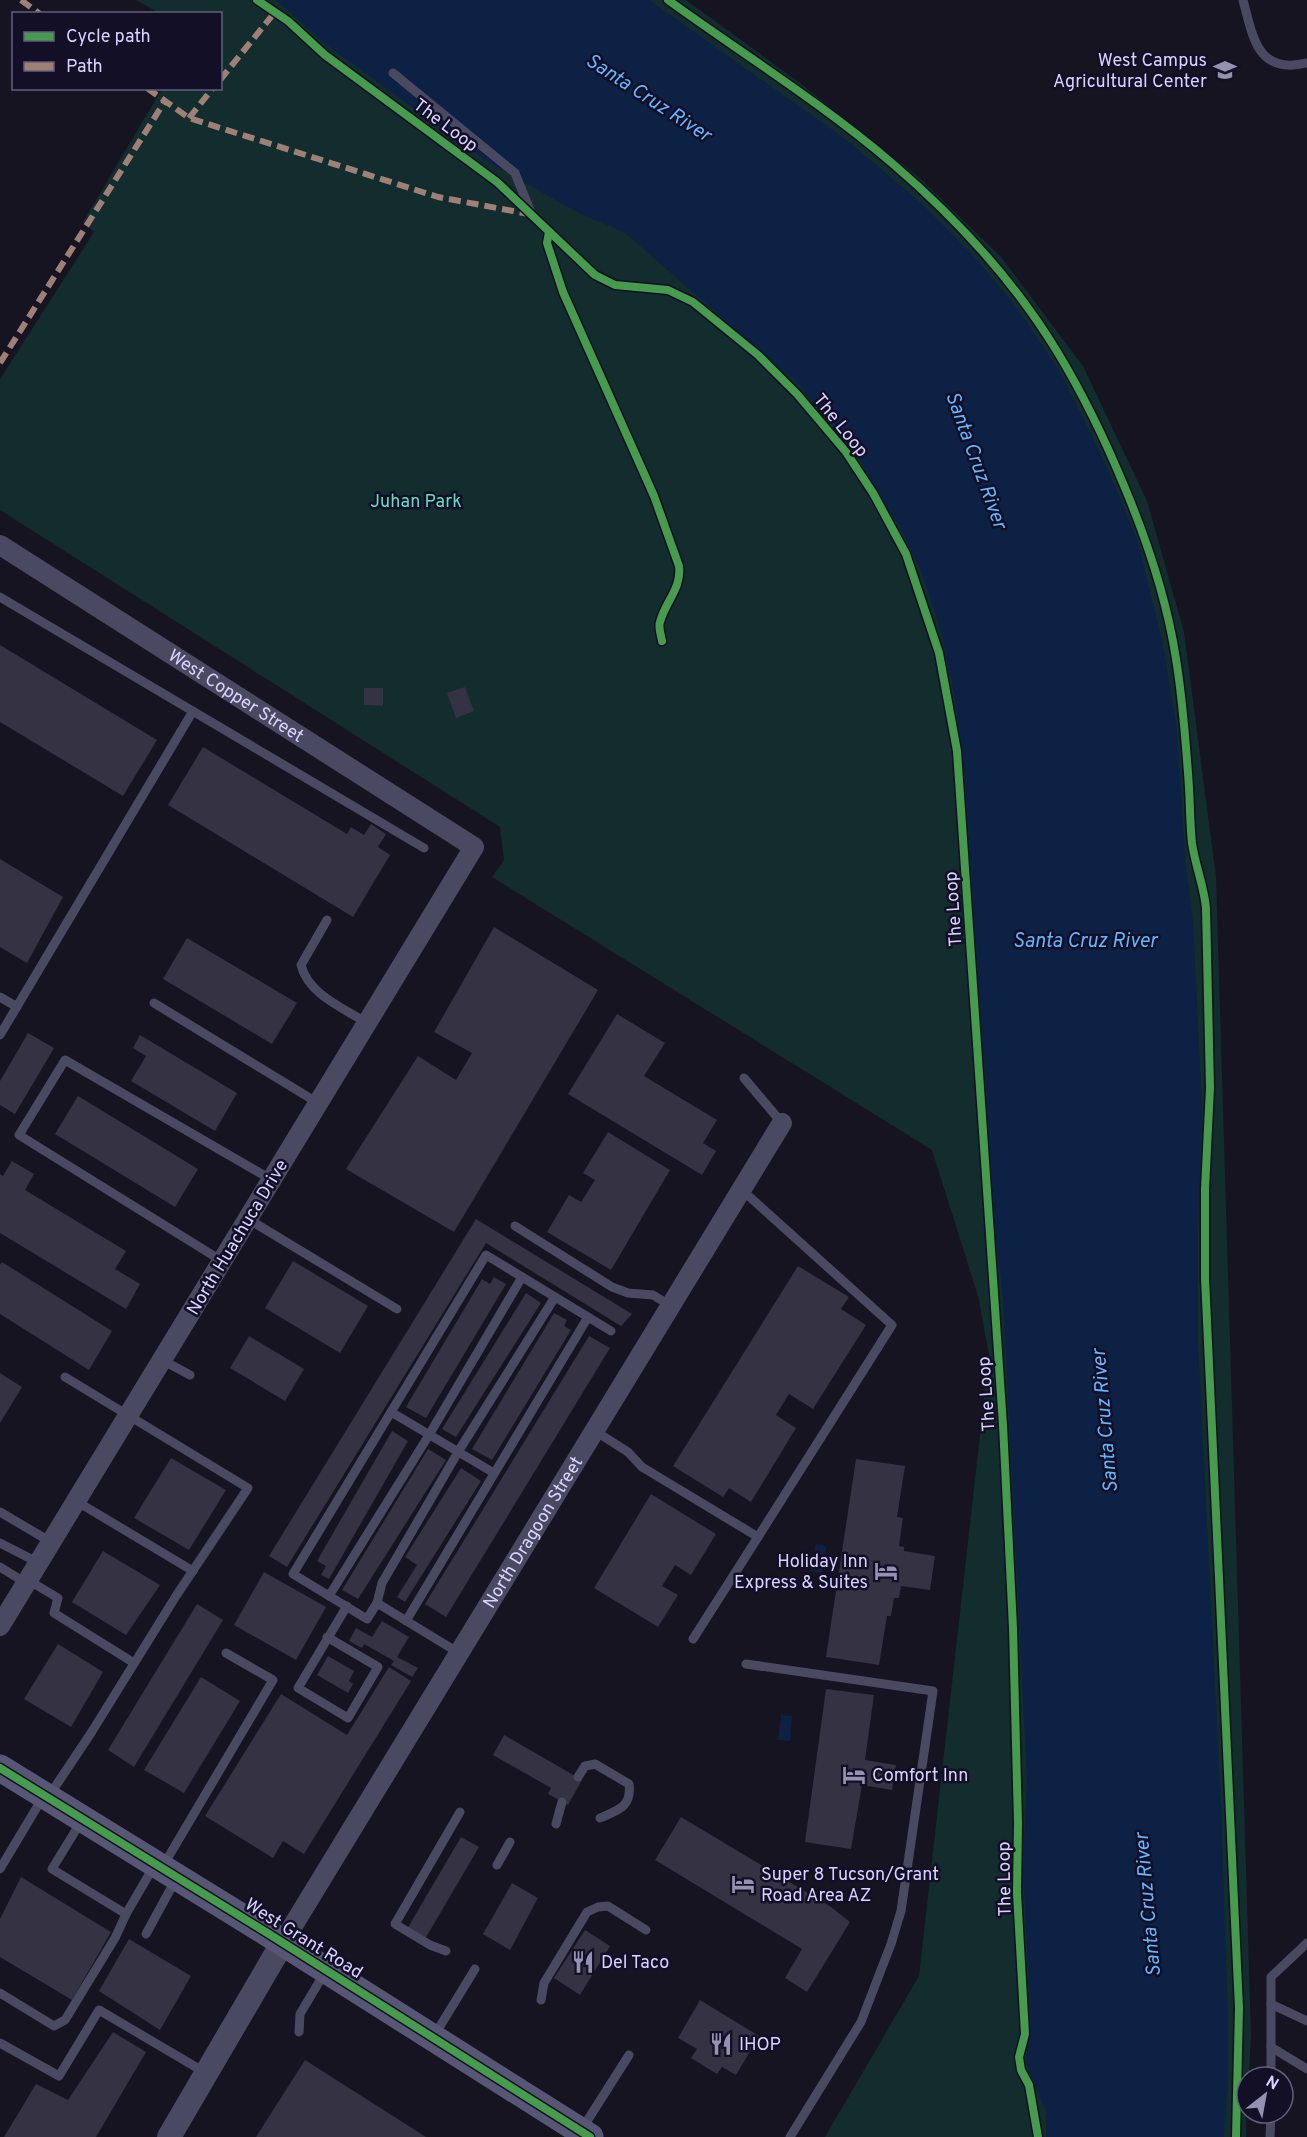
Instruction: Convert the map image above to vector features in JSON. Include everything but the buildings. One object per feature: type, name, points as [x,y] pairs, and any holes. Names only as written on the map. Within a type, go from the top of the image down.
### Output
[{"type":"main road","name":"West Grant Road","points":[[0,1768],[283,1942],[585,2134]]},
{"type":"street","name":"West Copper Street","points":[[0,544],[474,847]]},
{"type":"street","name":"North Huachuca Drive","points":[[0,1626],[474,847]]},
{"type":"street","name":"North Dragoon Street","points":[[283,1942],[782,1123]]},
{"type":"street","points":[[169,2137],[283,1942]]},
{"type":"lane","points":[[1243,0],[1255,44],[1262,53],[1271,61],[1286,64],[1307,63]]},
{"type":"lane","points":[[393,73],[514,173],[532,215]]},
{"type":"lane","points":[[0,597],[424,848]]},
{"type":"lane","points":[[0,1035],[193,711]]},
{"type":"lane","points":[[327,920],[301,965],[304,976],[314,990],[367,1023]]},
{"type":"lane","points":[[0,997],[17,1007]]},
{"type":"lane","points":[[154,1003],[318,1103]]},
{"type":"lane","points":[[222,1261],[19,1135],[65,1060],[272,1180]]},
{"type":"lane","points":[[744,1078],[782,1123]]},
{"type":"lane","points":[[693,1639],[892,1325],[742,1190]]},
{"type":"lane","points":[[248,1219],[397,1309]]},
{"type":"lane","points":[[515,1226],[612,1287],[628,1293],[653,1295],[671,1306]]},
{"type":"lane","points":[[555,1297],[458,1452],[382,1583],[376,1603],[367,1619],[293,1574],[486,1255],[611,1331]]},
{"type":"lane","points":[[329,1596],[429,1435],[522,1277]]},
{"type":"lane","points":[[406,1621],[588,1317]]},
{"type":"lane","points":[[162,1360],[190,1376]]},
{"type":"lane","points":[[0,1869],[248,1488],[65,1377]]},
{"type":"lane","points":[[391,1412],[494,1473]]},
{"type":"lane","points":[[595,1431],[628,1452],[642,1467],[758,1537]]},
{"type":"lane","points":[[76,1502],[192,1571]]},
{"type":"lane","points":[[0,1512],[51,1542]]},
{"type":"lane","points":[[0,1543],[39,1563]]},
{"type":"lane","points":[[0,1567],[57,1598],[54,1613],[134,1663]]},
{"type":"lane","points":[[376,1603],[459,1653]]},
{"type":"lane","points":[[327,1637],[378,1667],[348,1718],[298,1688],[327,1637],[347,1606]]},
{"type":"lane","points":[[0,1993],[54,2026],[65,2020],[116,1938],[126,1914],[165,1870],[273,1680],[226,1653]]},
{"type":"lane","points":[[746,1664],[933,1691],[901,1911],[891,1944],[861,2022],[790,2137]]},
{"type":"lane","points":[[578,1777],[585,1766],[595,1764],[629,1784],[630,1794],[621,1809],[600,1818]]},
{"type":"lane","points":[[556,1824],[562,1802]]},
{"type":"lane","points":[[446,1952],[395,1924],[460,1812]]},
{"type":"lane","points":[[82,1819],[52,1869],[126,1914]]},
{"type":"lane","points":[[497,1865],[510,1842]]},
{"type":"lane","points":[[146,1934],[165,1870]]},
{"type":"lane","points":[[541,2000],[544,1983],[587,1912],[597,1907],[608,1906],[646,1929]]},
{"type":"lane","points":[[1271,2065],[1271,1977],[1307,1943]]},
{"type":"lane","points":[[433,2037],[475,1969]]},
{"type":"lane","points":[[299,2032],[300,2014],[326,1970]]},
{"type":"lane","points":[[1271,2004],[1307,2021]]},
{"type":"lane","points":[[0,2043],[59,2076],[99,2010],[207,2073]]},
{"type":"lane","points":[[1271,2047],[1307,2069]]},
{"type":"lane","points":[[585,2134],[629,2055]]},
{"type":"green space","name":"Juhan Park","points":[[136,0],[686,0],[800,83],[920,178],[1001,257],[1083,366],[1147,501],[1184,632],[1216,877],[1251,2035],[1250,2065],[1235,2065],[1235,2125],[1246,2125],[1246,2137],[825,2137],[919,1976],[989,1355],[978,1296],[932,1150],[492,877],[504,860],[500,827],[0,510],[0,379],[94,232],[83,222],[161,90],[222,90],[222,12],[157,12]]},
{"type":"water","name":"Santa Cruz River","points":[[276,0],[649,0],[848,141],[922,204],[972,254],[1016,307],[1061,373],[1105,463],[1137,539],[1163,645],[1177,731],[1186,867],[1193,921],[1202,1108],[1198,1341],[1221,1804],[1228,2022],[1228,2081],[1224,2137],[1046,2137],[1046,2111],[1030,2075],[1026,2059],[1031,2027],[1023,1870],[1027,1779],[1003,1298],[996,1236],[965,777],[955,699],[943,640],[922,573],[899,526],[853,449],[794,380],[624,232],[581,214],[491,164],[324,43]]},
{"type":"water","points":[[816,1544],[826,1546],[822,1573],[811,1571]]},
{"type":"water","points":[[781,1715],[792,1716],[790,1741],[778,1740]]},
{"type":"marked path","points":[[21,0],[37,12]]},
{"type":"marked path","points":[[222,78],[275,12]]},
{"type":"marked path","points":[[150,90],[189,118],[438,197],[529,214]]},
{"type":"marked path","points":[[189,118],[211,90]]},
{"type":"marked path","points":[[0,363],[165,101]]},
{"type":"cycle path","name":"The Loop","points":[[257,0],[288,21],[325,55],[497,182],[595,275],[615,285],[668,290],[693,302],[758,355],[797,394],[846,452],[873,493],[906,554],[939,653],[957,751],[1003,1425],[1013,1628],[1018,1823],[1017,1893],[1025,2034],[1019,2057],[1021,2070],[1029,2085],[1038,2137]]},
{"type":"cycle path","points":[[668,0],[811,100],[893,164],[962,229],[1004,276],[1058,353],[1094,419],[1133,509],[1162,593],[1172,637],[1182,707],[1192,843],[1206,908],[1210,1088],[1205,1189],[1205,1278],[1239,2008],[1236,2137]]},
{"type":"cycle path","points":[[549,232],[547,243],[563,292],[654,496],[679,566],[676,588],[659,624],[662,641]]},
{"type":"cycle path","points":[[0,1768],[269,1934],[590,2137]]},
{"type":"place","name":"West Campus Agricultural Center","points":[[1225,70]]},
{"type":"place","name":"Holiday Inn Express & Suites","points":[[886,1571]]},
{"type":"place","name":"Comfort Inn","points":[[854,1775]]},
{"type":"place","name":"Super 8 Tucson/Grant Road Area AZ","points":[[743,1884]]},
{"type":"place","name":"Del Taco","points":[[583,1962]]},
{"type":"place","name":"IHOP","points":[[721,2044]]}]
